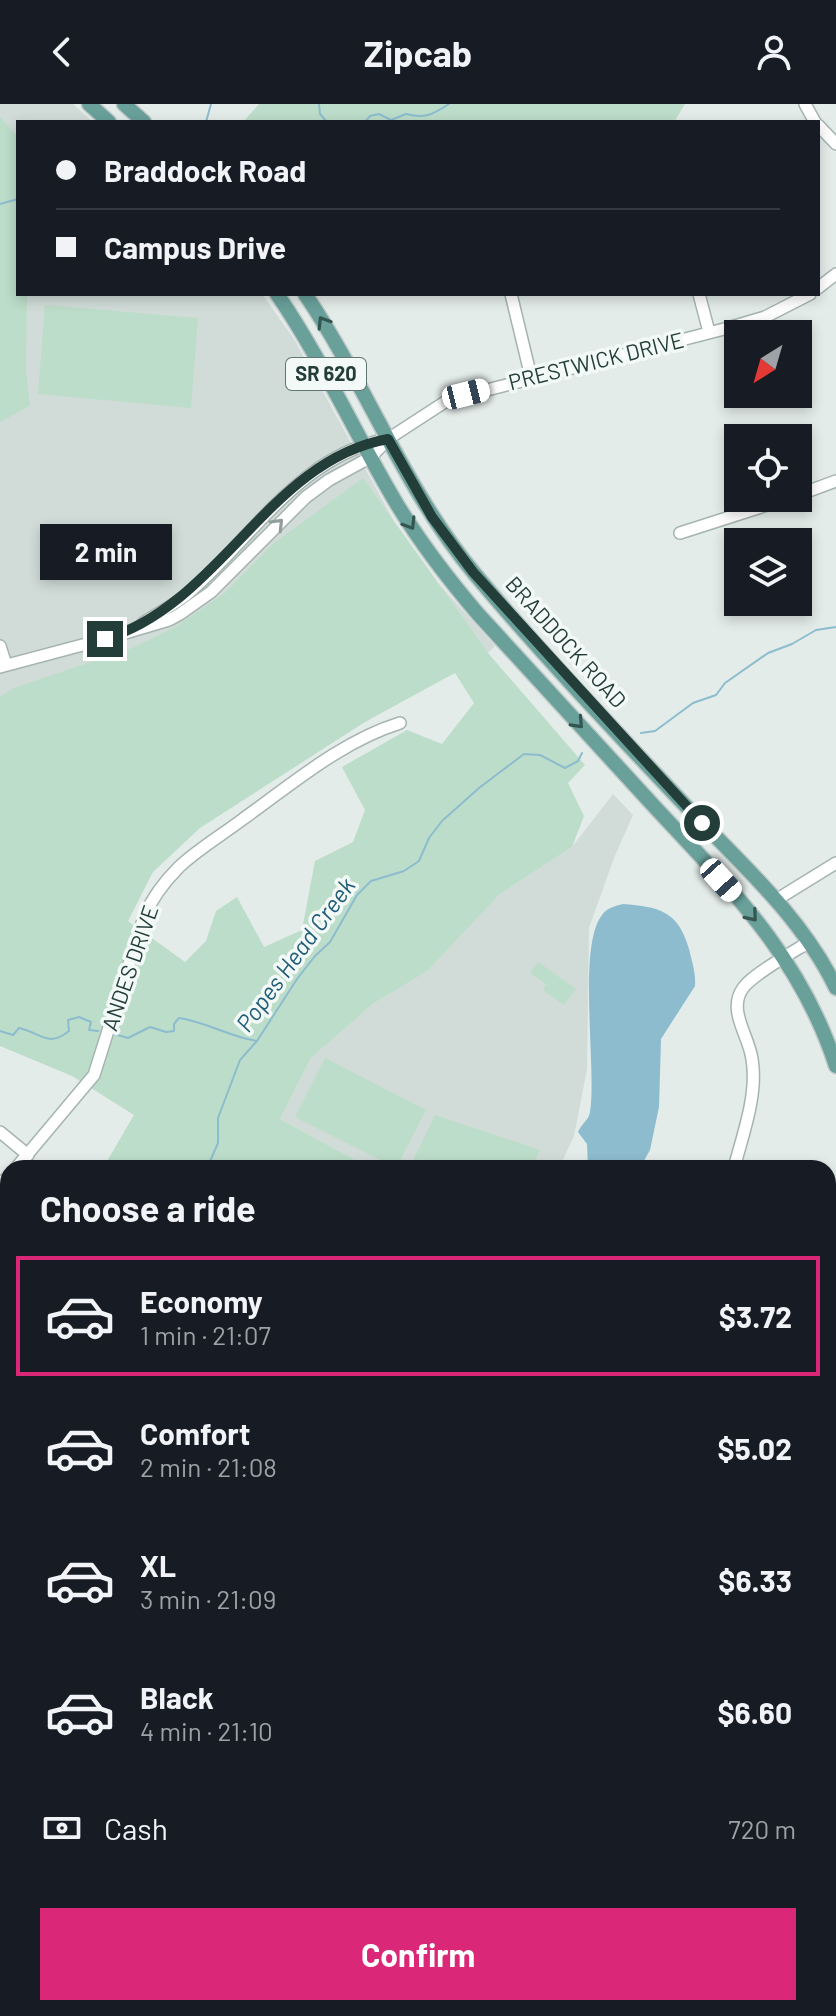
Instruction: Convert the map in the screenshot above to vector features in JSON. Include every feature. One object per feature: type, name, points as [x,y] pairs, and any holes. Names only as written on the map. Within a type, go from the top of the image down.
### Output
[{"type":"main road","points":[[124,104],[142,120]]},
{"type":"main road","name":"BRADDOCK ROAD","points":[[278,296],[324,370],[398,506],[445,575],[709,866],[785,958],[813,1006],[836,1066]]},
{"type":"main road","name":"BRADDOCK ROAD","points":[[306,296],[337,345],[432,517],[473,572],[776,900],[809,942],[836,988]]},
{"type":"street","points":[[820,126],[836,144]]},
{"type":"street","points":[[820,286],[836,274]]},
{"type":"street","points":[[511,296],[531,377]]},
{"type":"street","points":[[700,296],[709,332]]},
{"type":"street","name":"PRESTWICK DRIVE","points":[[388,439],[448,400],[765,317],[806,296]]},
{"type":"street","points":[[0,646],[3,666],[127,633],[186,595],[264,514],[300,482],[388,439]]},
{"type":"street","points":[[812,490],[836,481]]},
{"type":"street","points":[[680,533],[745,512]]},
{"type":"street","name":"ANDES DRIVE","points":[[23,1160],[94,1075],[144,917],[168,878],[196,853],[349,746],[400,723]]},
{"type":"street","points":[[776,900],[836,863]]},
{"type":"street","points":[[736,1160],[754,1079],[752,1055],[737,1014],[737,1003],[746,984],[809,942]]},
{"type":"street","points":[[0,1132],[28,1155]]},
{"type":"shaded area","points":[[0,104],[73,104],[91,120],[16,120],[16,296],[263,296],[294,339],[394,521],[439,584],[495,646],[488,653],[0,928]]},
{"type":"shaded area","points":[[613,794],[633,815],[589,928],[587,1069],[574,1136],[563,1160],[355,1160],[280,1119],[311,1058],[374,1003],[427,970],[500,894],[572,847]]},
{"type":"green space","points":[[259,104],[685,104],[675,120],[245,120]]},
{"type":"green space","points":[[0,117],[16,135],[16,296],[27,296],[26,371],[30,406],[0,422]]},
{"type":"green space","points":[[45,305],[198,318],[191,408],[38,394]]},
{"type":"green space","points":[[363,478],[488,653],[585,765],[568,783],[584,816],[572,847],[500,894],[427,971],[374,1003],[311,1058],[280,1119],[355,1160],[108,1160],[134,1115],[72,1076],[0,1046],[0,697],[14,688],[132,648],[175,627],[225,593],[273,544]],"holes":[[[455,673],[474,703],[442,744],[407,730],[342,767],[365,810],[353,842],[315,861],[302,930],[264,947],[237,897],[216,911],[206,941],[185,962],[128,921],[153,872],[200,828],[368,720]]]},
{"type":"green space","points":[[538,962],[576,989],[564,1005],[543,990],[546,984],[530,973]]},
{"type":"green space","points":[[325,1058],[426,1110],[400,1160],[380,1160],[295,1117]]},
{"type":"green space","points":[[435,1115],[540,1150],[536,1160],[413,1160]]},
{"type":"water","points":[[623,904],[666,913],[685,936],[694,972],[695,986],[661,1039],[659,1107],[650,1150],[644,1160],[588,1160],[587,1144],[578,1132],[589,1115],[592,1093],[591,953],[595,931],[602,915]]},
{"type":"waterway","points":[[207,120],[211,104]]},
{"type":"waterway","points":[[319,104],[320,114],[325,120]]},
{"type":"waterway","points":[[391,120],[406,114],[428,115],[449,104]]},
{"type":"waterway","points":[[367,120],[379,114],[391,120]]},
{"type":"waterway","points":[[0,204],[16,200]]},
{"type":"waterway","name":"Popes Head Creek","points":[[641,733],[655,731],[693,703],[716,695],[725,683],[768,653],[816,630],[836,627]]},
{"type":"waterway","name":"Popes Head Creek","points":[[211,1160],[218,1143],[218,1118],[240,1060],[257,1041],[297,979],[330,942],[357,895],[371,881],[404,871],[419,861],[429,838],[442,821],[524,754],[540,755],[565,768],[578,761],[582,753]]},
{"type":"waterway","points":[[0,1031],[13,1035],[19,1028],[50,1039],[69,1031],[68,1020],[79,1017],[91,1022],[89,1030],[98,1031]]},
{"type":"waterway","points":[[115,1034],[128,1038],[150,1027],[174,1031],[174,1024],[179,1018],[257,1041]]},
{"type":"route","points":[[105,639],[127,633],[186,595],[264,514],[300,482],[364,443],[388,439],[432,517],[473,572],[702,823]]}]
